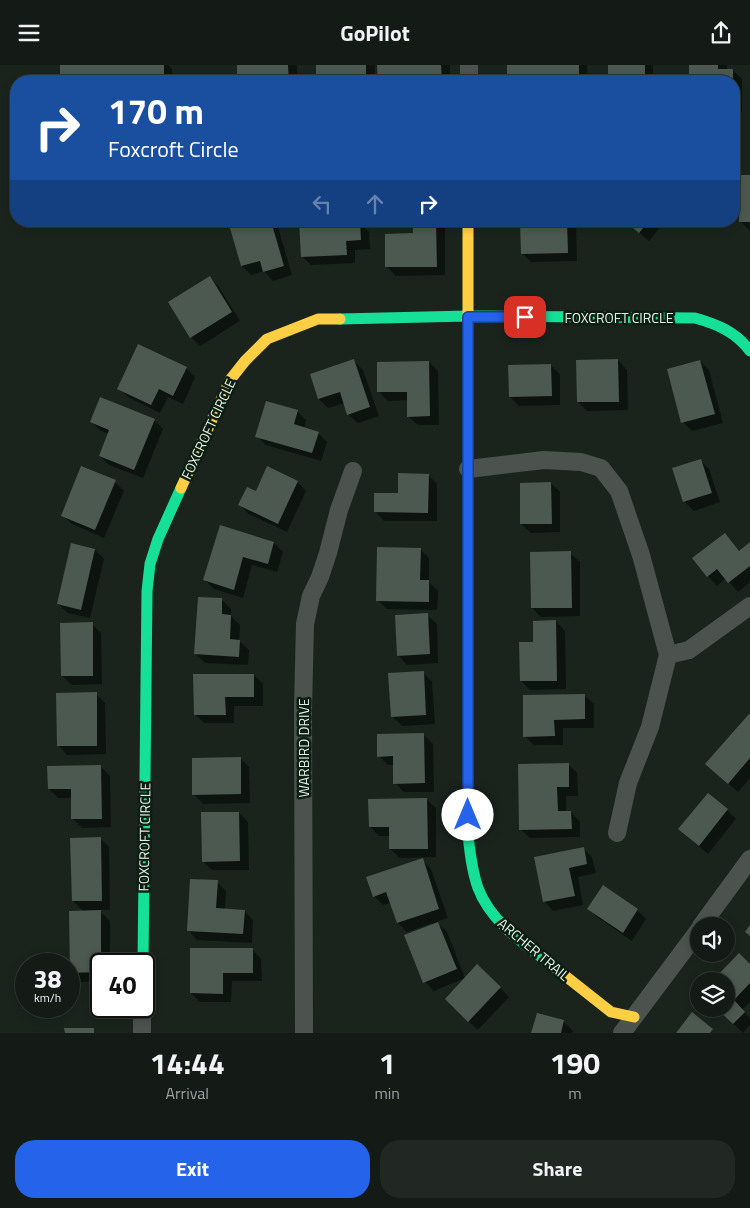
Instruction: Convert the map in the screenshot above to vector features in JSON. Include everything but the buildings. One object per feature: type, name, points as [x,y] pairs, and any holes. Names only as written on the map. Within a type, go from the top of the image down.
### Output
[{"type":"street","name":"ARCHER TRAIL","points":[[468,227],[468,835],[471,861],[478,888],[491,912],[511,933],[611,1012],[634,1017]]},
{"type":"street","name":"FOXCROFT CIRCLE","points":[[143,953],[147,591],[150,564],[158,539],[230,380],[245,361],[267,339],[318,319],[468,317],[695,318],[714,323],[737,336],[750,351]]},
{"type":"street","points":[[468,469],[544,460],[582,462],[601,468],[619,491],[641,555],[668,655],[650,727],[628,783],[617,833]]},
{"type":"street","name":"WARBIRD DRIVE","points":[[304,1033],[303,709],[305,624],[311,596],[320,577],[339,510],[353,471]]},
{"type":"street","points":[[668,655],[689,650],[750,606]]},
{"type":"street","points":[[708,917],[750,859]]},
{"type":"street","points":[[622,1033],[690,942]]},
{"type":"street","points":[[143,1018],[144,1032]]},
{"type":"traffic: fast","points":[[340,319],[468,316],[695,318],[726,330],[745,344],[750,351]]},
{"type":"traffic: fast","points":[[143,953],[147,591],[150,564],[158,539],[181,488]]},
{"type":"traffic: fast","points":[[468,655],[468,835],[476,882],[484,901],[500,923],[554,967]]},
{"type":"traffic: slow","points":[[468,227],[468,655]]},
{"type":"traffic: slow","points":[[181,488],[230,380],[245,361],[267,339],[318,319],[340,319]]},
{"type":"traffic: slow","points":[[554,967],[611,1012],[634,1017]]},
{"type":"route","points":[[468,815],[468,317],[525,317]]}]
